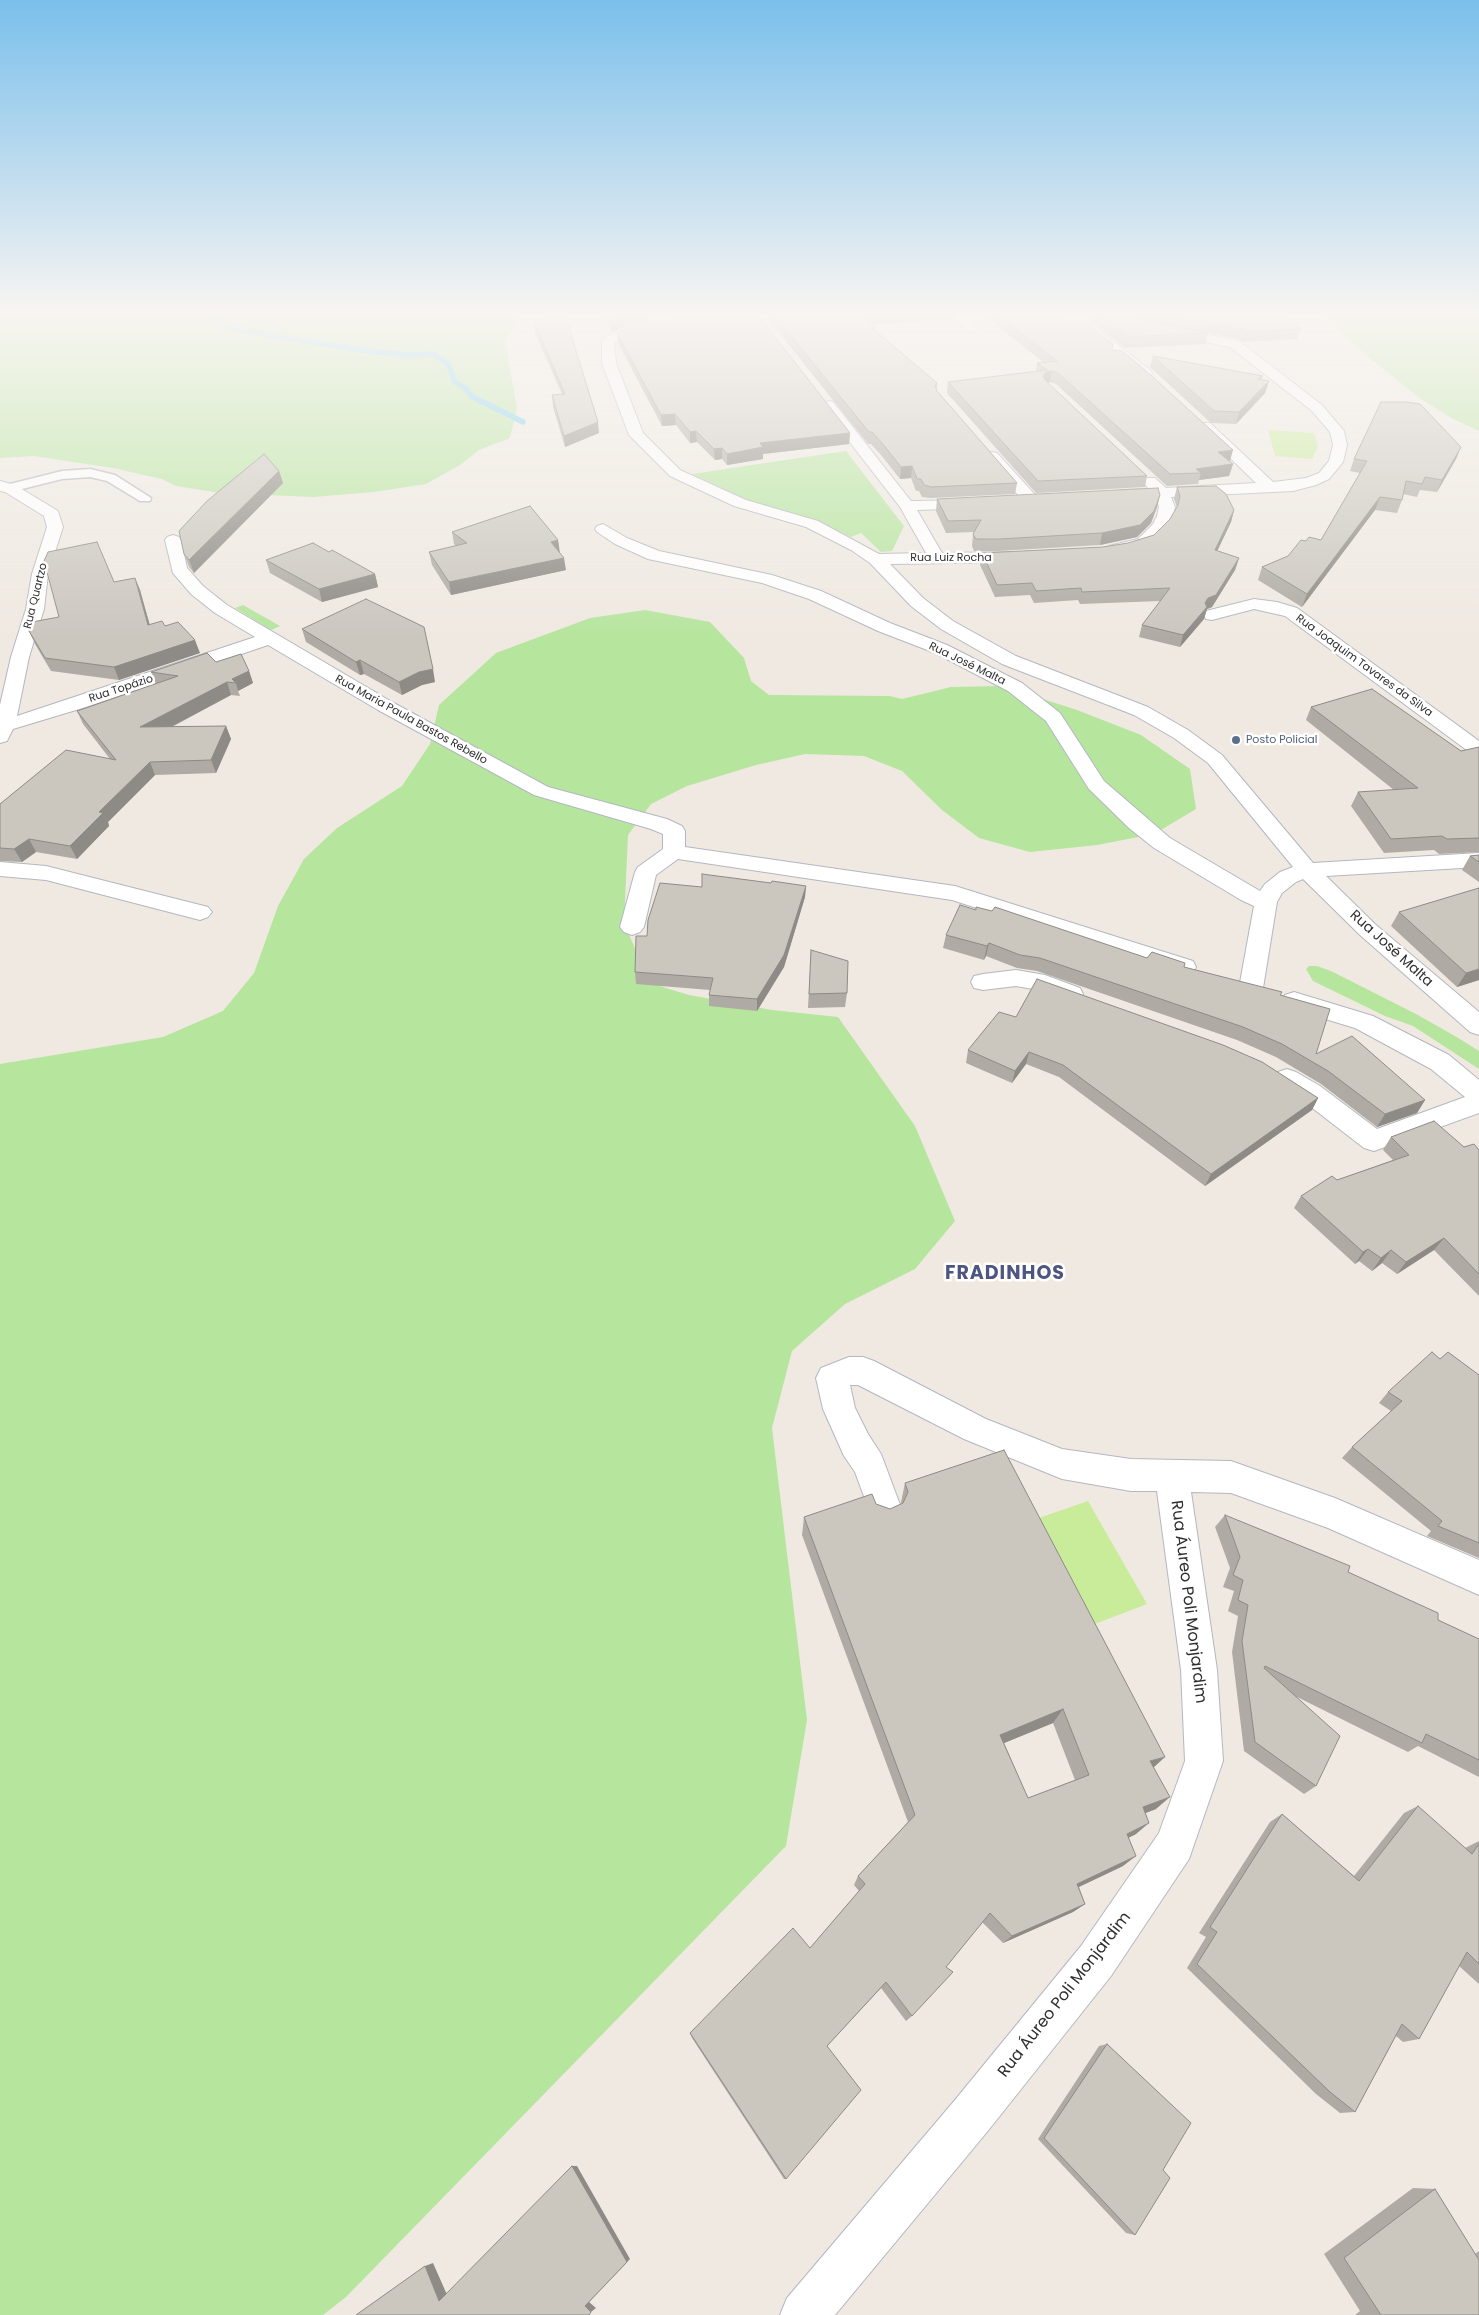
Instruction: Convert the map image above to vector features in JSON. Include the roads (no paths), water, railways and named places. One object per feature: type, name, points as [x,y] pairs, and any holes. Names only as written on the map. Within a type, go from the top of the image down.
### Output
[{"type":"street","points":[[632,423],[636,435],[674,473],[740,503],[812,524],[876,559]]},
{"type":"street","points":[[842,423],[907,506],[937,558]]},
{"type":"street","points":[[1201,423],[1270,488]]},
{"type":"street","points":[[1106,496],[1270,488],[1312,482],[1324,476],[1336,462],[1340,445],[1337,431],[1330,423]]},
{"type":"street","points":[[980,442],[1031,500]]},
{"type":"street","points":[[1100,552],[1125,548],[1144,542],[1160,526],[1166,516],[1167,507],[1162,493],[1142,473]]},
{"type":"street","name":"Rua Quartzo","points":[[2,730],[20,657],[35,609],[40,574],[55,527],[52,514],[42,506],[5,487]]},
{"type":"street","points":[[1012,501],[1050,499]]},
{"type":"street","points":[[907,506],[993,502]]},
{"type":"street","name":"Rua José Malta","points":[[603,529],[621,541],[654,555],[766,578],[815,594],[884,627],[941,649],[1015,687],[1053,717],[1096,785],[1137,823],[1162,843],[1249,895],[1266,902]]},
{"type":"street","name":"Rua Maria Paula Bastos Rebello","points":[[173,540],[179,569],[197,590],[221,609],[385,706],[541,791],[660,824],[674,831],[674,852]]},
{"type":"street","name":"Rua Luiz Rocha","points":[[876,559],[1035,556]]},
{"type":"street","name":"Rua José Malta","points":[[876,559],[917,602],[954,630],[1009,660],[1141,711],[1182,734],[1215,759],[1307,870],[1368,930],[1479,1026]]},
{"type":"street","name":"Rua Joaquim Tavares da Silva","points":[[1212,615],[1254,604],[1277,606],[1290,612],[1479,750]]},
{"type":"street","name":"Rua Topázio","points":[[2,730],[270,638]]},
{"type":"street","points":[[632,927],[646,872],[674,852],[955,893],[1204,973]]},
{"type":"street","points":[[1479,860],[1307,870],[1288,877],[1273,889],[1266,902],[1242,985],[1364,1022],[1440,1062],[1479,1094]]},
{"type":"street","points":[[0,870],[46,873],[200,912]]},
{"type":"street","points":[[984,982],[1016,978],[1036,981],[1089,1000]]},
{"type":"street","points":[[1266,1066],[1311,1093],[1374,1141],[1479,1103]]},
{"type":"street","points":[[886,1510],[869,1464],[856,1445],[839,1409],[832,1378],[849,1371],[863,1371],[975,1428],[1062,1464],[1131,1475],[1231,1477],[1334,1514],[1479,1578]]},
{"type":"street","name":"Rua Áureo Poli Monjardim","points":[[804,2315],[971,2116],[1096,1961],[1176,1846],[1204,1761],[1198,1670],[1172,1475]]},
{"type":"lane","points":[[5,487],[62,476],[90,473],[111,478],[145,498]]},
{"type":"place","name":"Posto Policial","points":[[1236,740]]},
{"type":"district","name":"FRADINHOS","points":[[1005,1274]]}]
